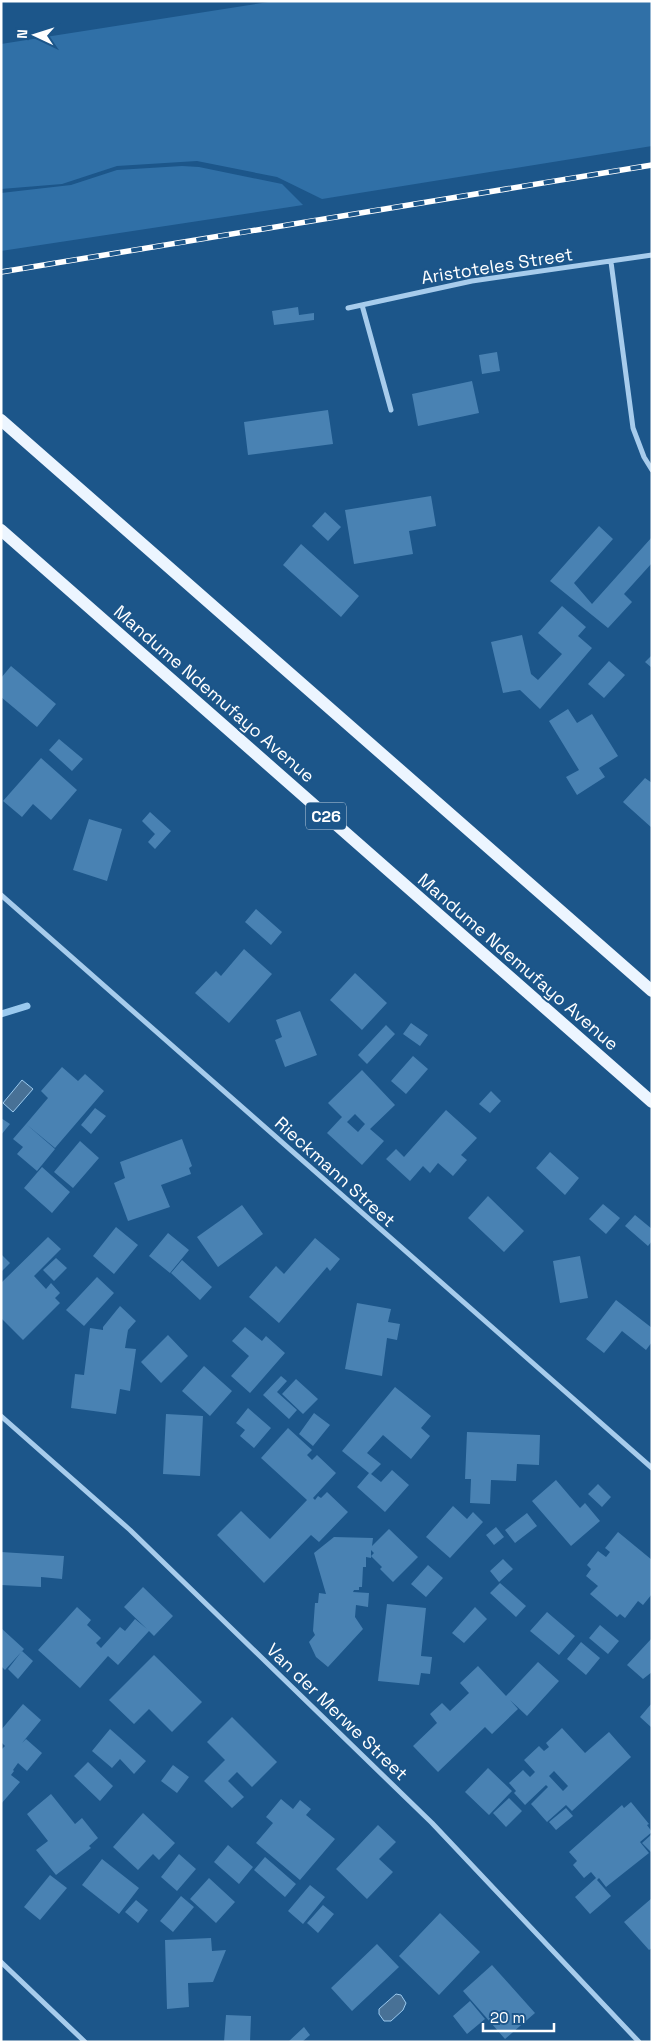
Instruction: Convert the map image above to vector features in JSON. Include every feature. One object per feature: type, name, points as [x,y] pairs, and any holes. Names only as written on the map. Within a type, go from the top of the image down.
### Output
[{"type":"main road","points":[[1,420],[652,991]]},
{"type":"main road","name":"Mandume Ndemufayo Avenue","points":[[1,530],[652,1102]]},
{"type":"street","name":"Aristoteles Street","points":[[348,308],[472,281],[652,256]]},
{"type":"street","points":[[611,262],[634,428],[652,470]]},
{"type":"street","points":[[362,305],[391,410]]},
{"type":"street","name":"Rieckmann Street","points":[[1,895],[652,1468]]},
{"type":"street","name":"Van der Merwe Street","points":[[1,1416],[130,1530],[425,1816],[639,2042]]},
{"type":"street","points":[[1,1962],[85,2042]]},
{"type":"shaded area","points":[[275,1],[652,1],[652,146],[322,199],[277,177],[197,161],[117,166],[62,184],[1,189],[1,44]]},
{"type":"shaded area","points":[[182,166],[199,167],[282,184],[303,205],[1,251],[1,193],[71,185],[117,170]]},
{"type":"shaded area","points":[[22,1080],[33,1089],[13,1112],[3,1103]]},
{"type":"shaded area","points":[[396,1994],[401,1995],[406,2003],[403,2010],[391,2021],[384,2021],[379,2014],[379,2009]]},
{"type":"building","points":[[298,307],[299,315],[314,313],[314,320],[274,325],[272,311]]},
{"type":"building","points":[[497,352],[500,371],[482,374],[479,355]]},
{"type":"building","points":[[472,381],[479,413],[418,426],[412,394]]},
{"type":"building","points":[[328,410],[333,444],[248,455],[244,422]]},
{"type":"building","points":[[431,496],[436,526],[409,531],[413,554],[354,564],[345,510]]},
{"type":"building","points":[[325,512],[341,527],[328,541],[312,526]]},
{"type":"building","points":[[599,526],[613,539],[574,583],[592,604],[652,537],[652,563],[624,594],[632,602],[608,628],[550,581]]},
{"type":"building","points":[[301,544],[359,596],[341,617],[283,565]]},
{"type":"building","points":[[562,606],[586,627],[578,636],[592,648],[540,709],[520,690],[503,693],[491,642],[522,635],[531,674],[538,680],[562,654],[538,633]]},
{"type":"building","points":[[652,655],[652,668],[645,662]]},
{"type":"building","points":[[609,661],[625,675],[604,698],[588,684]]},
{"type":"building","points":[[11,666],[56,704],[37,727],[1,697],[1,678]]},
{"type":"building","points":[[568,709],[577,723],[592,714],[618,756],[599,768],[605,777],[577,795],[566,777],[579,770],[549,721]]},
{"type":"building","points":[[59,739],[83,759],[72,771],[49,750]]},
{"type":"building","points":[[41,758],[77,790],[51,820],[33,804],[22,817],[3,801]]},
{"type":"building","points":[[645,778],[652,783],[652,828],[623,802]]},
{"type":"building","points":[[150,812],[171,831],[155,849],[148,842],[155,834],[142,821]]},
{"type":"building","points":[[89,819],[122,829],[107,881],[73,870]]},
{"type":"building","points":[[256,909],[282,932],[271,945],[245,922]]},
{"type":"building","points":[[244,949],[272,974],[229,1023],[195,993],[216,971],[221,976]]},
{"type":"building","points":[[355,973],[387,1003],[362,1030],[330,1000]]},
{"type":"building","points":[[300,1011],[317,1055],[285,1067],[275,1040],[282,1037],[276,1020]]},
{"type":"building","points":[[411,1023],[428,1035],[420,1046],[403,1034]]},
{"type":"building","points":[[386,1025],[395,1034],[367,1064],[358,1055]]},
{"type":"building","points":[[413,1056],[428,1069],[406,1094],[391,1081]]},
{"type":"building","points":[[62,1067],[78,1081],[85,1074],[104,1091],[55,1148],[26,1124],[48,1098],[41,1091]]},
{"type":"building","points":[[362,1070],[395,1105],[370,1129],[384,1141],[362,1165],[327,1133],[342,1117],[328,1103]],"holes":[[[355,1114],[365,1124],[358,1132],[347,1122]]]},
{"type":"building","points":[[491,1091],[501,1101],[490,1113],[479,1104]]},
{"type":"building","points":[[95,1108],[106,1116],[91,1134],[81,1125]]},
{"type":"building","points":[[446,1110],[477,1138],[461,1155],[467,1160],[453,1176],[438,1163],[430,1173],[423,1166],[410,1181],[386,1159],[396,1149],[404,1157]]},
{"type":"building","points":[[1,1118],[10,1124],[1,1135]]},
{"type":"building","points":[[26,1124],[55,1149],[37,1171],[17,1154],[23,1147],[13,1139]]},
{"type":"building","points":[[182,1139],[192,1166],[189,1168],[191,1174],[161,1185],[170,1207],[128,1221],[114,1183],[125,1178],[120,1162]]},
{"type":"building","points":[[80,1141],[99,1158],[73,1188],[54,1172]]},
{"type":"building","points":[[550,1152],[579,1178],[565,1195],[536,1168]]},
{"type":"building","points":[[42,1167],[70,1192],[52,1213],[24,1188]]},
{"type":"building","points":[[488,1196],[524,1231],[504,1252],[468,1218]]},
{"type":"building","points":[[603,1204],[620,1218],[606,1234],[589,1219]]},
{"type":"building","points":[[242,1205],[263,1234],[218,1267],[197,1237]]},
{"type":"building","points":[[635,1215],[652,1229],[652,1241],[648,1246],[625,1226]]},
{"type":"building","points":[[116,1227],[138,1245],[114,1274],[93,1256]]},
{"type":"building","points":[[168,1233],[189,1250],[170,1273],[149,1256]]},
{"type":"building","points":[[48,1237],[61,1249],[34,1276],[46,1289],[51,1283],[60,1293],[55,1298],[60,1303],[23,1340],[1,1318],[1,1283]]},
{"type":"building","points":[[315,1238],[340,1259],[330,1271],[327,1267],[279,1323],[249,1297],[276,1266],[284,1274]]},
{"type":"building","points":[[1,1254],[10,1263],[1,1272]]},
{"type":"building","points":[[580,1256],[588,1298],[560,1303],[553,1261]]},
{"type":"building","points":[[56,1258],[67,1268],[54,1281],[43,1270]]},
{"type":"building","points":[[182,1260],[212,1287],[200,1300],[171,1273]]},
{"type":"building","points":[[97,1277],[114,1293],[84,1326],[66,1310]]},
{"type":"building","points":[[616,1300],[652,1328],[652,1342],[646,1350],[622,1331],[604,1353],[586,1339]]},
{"type":"building","points":[[357,1303],[391,1309],[388,1322],[400,1324],[397,1340],[387,1338],[382,1376],[345,1369]]},
{"type":"building","points":[[120,1306],[136,1321],[128,1330],[125,1348],[136,1349],[130,1391],[120,1389],[116,1414],[71,1408],[75,1374],[84,1375],[90,1328],[103,1330],[103,1327]]},
{"type":"building","points":[[245,1327],[262,1341],[266,1336],[285,1353],[250,1393],[231,1376],[249,1356],[232,1341]]},
{"type":"building","points":[[168,1335],[188,1356],[161,1383],[141,1362]]},
{"type":"building","points":[[204,1366],[232,1391],[210,1416],[182,1391]]},
{"type":"building","points":[[281,1376],[287,1381],[277,1392],[297,1410],[289,1419],[263,1395]]},
{"type":"building","points":[[296,1379],[318,1399],[303,1414],[282,1394]]},
{"type":"building","points":[[395,1387],[431,1416],[421,1428],[430,1436],[411,1459],[383,1435],[367,1453],[381,1464],[371,1474],[381,1482],[392,1470],[409,1485],[385,1512],[357,1487],[369,1473],[342,1451]]},
{"type":"building","points":[[248,1408],[271,1428],[254,1448],[240,1436],[245,1430],[236,1423]]},
{"type":"building","points":[[314,1413],[330,1425],[313,1446],[299,1434]]},
{"type":"building","points":[[166,1414],[203,1416],[200,1476],[163,1474]]},
{"type":"building","points":[[288,1428],[312,1450],[307,1455],[312,1460],[317,1455],[336,1473],[313,1498],[315,1500],[318,1496],[321,1498],[327,1492],[348,1512],[319,1542],[311,1535],[264,1583],[217,1535],[241,1511],[270,1539],[307,1500],[261,1458]]},
{"type":"building","points":[[467,1432],[540,1435],[539,1465],[517,1464],[516,1481],[491,1480],[490,1504],[470,1503],[471,1479],[465,1479]]},
{"type":"building","points":[[556,1480],[580,1508],[585,1503],[600,1521],[571,1546],[532,1501]]},
{"type":"building","points":[[598,1484],[611,1497],[602,1507],[588,1494]]},
{"type":"building","points":[[453,1506],[467,1519],[473,1512],[483,1522],[450,1558],[426,1537]]},
{"type":"building","points":[[527,1513],[537,1526],[515,1543],[505,1530]]},
{"type":"building","points":[[496,1527],[504,1537],[494,1545],[486,1535]]},
{"type":"building","points":[[389,1529],[418,1557],[393,1582],[380,1569],[382,1567],[371,1556],[371,1558],[366,1557],[366,1567],[363,1567],[362,1587],[353,1592],[369,1593],[368,1607],[356,1605],[355,1617],[363,1629],[328,1667],[316,1657],[309,1642],[315,1635],[313,1631],[315,1603],[318,1603],[319,1593],[326,1594],[314,1553],[334,1537],[373,1538],[372,1546]]},
{"type":"building","points":[[618,1532],[652,1560],[652,1594],[643,1605],[638,1601],[625,1618],[620,1614],[617,1617],[590,1594],[598,1586],[586,1576],[591,1569],[587,1565],[598,1551],[606,1557],[610,1552],[605,1548]]},
{"type":"building","points":[[1,1552],[64,1556],[62,1579],[41,1577],[41,1587],[1,1585]]},
{"type":"building","points":[[503,1559],[513,1569],[499,1582],[490,1571]]},
{"type":"building","points":[[428,1565],[443,1578],[426,1597],[411,1584]]},
{"type":"building","points":[[500,1583],[526,1606],[516,1617],[490,1593]]},
{"type":"building","points":[[143,1587],[173,1616],[154,1636],[149,1631],[118,1665],[108,1656],[80,1688],[38,1650],[77,1607],[91,1620],[87,1625],[101,1638],[96,1643],[101,1648],[120,1627],[125,1631],[135,1619],[147,1629],[124,1607]]},
{"type":"building","points":[[387,1604],[426,1608],[421,1656],[432,1657],[430,1674],[421,1673],[419,1685],[378,1681]]},
{"type":"building","points":[[475,1607],[487,1619],[464,1643],[452,1633]]},
{"type":"building","points":[[547,1612],[575,1636],[559,1655],[530,1631]]},
{"type":"building","points":[[600,1625],[619,1641],[608,1654],[589,1638]]},
{"type":"building","points":[[1,1628],[24,1649],[5,1670],[1,1666]]},
{"type":"building","points":[[652,1638],[652,1672],[643,1679],[627,1665]]},
{"type":"building","points":[[581,1642],[600,1658],[586,1675],[567,1659]]},
{"type":"building","points":[[22,1651],[33,1661],[18,1679],[8,1669]]},
{"type":"building","points":[[154,1655],[202,1702],[172,1732],[149,1709],[134,1724],[109,1700]]},
{"type":"building","points":[[538,1662],[559,1681],[527,1716],[510,1700],[518,1709],[492,1734],[485,1727],[438,1772],[413,1746],[437,1723],[430,1714],[442,1703],[450,1711],[469,1693],[460,1683],[478,1666],[506,1696]]},
{"type":"building","points":[[652,1703],[652,1728],[640,1717]]},
{"type":"building","points":[[23,1704],[41,1720],[22,1743],[26,1739],[42,1753],[27,1771],[18,1763],[11,1775],[20,1782],[1,1804],[1,1750],[5,1746],[1,1742],[1,1730]]},
{"type":"building","points":[[232,1717],[277,1762],[252,1787],[237,1772],[228,1781],[244,1797],[232,1808],[204,1781],[225,1760],[207,1742]]},
{"type":"building","points":[[562,1728],[585,1753],[609,1732],[631,1757],[572,1811],[566,1805],[547,1822],[531,1804],[548,1787],[546,1785],[525,1805],[514,1793],[516,1791],[509,1783],[523,1770],[530,1777],[535,1772],[524,1760],[539,1746],[544,1751],[549,1747],[546,1743]],"holes":[[[554,1771],[568,1786],[563,1791],[549,1776]]]},
{"type":"building","points":[[110,1729],[146,1761],[134,1774],[120,1759],[112,1768],[92,1751]]},
{"type":"building","points":[[88,1762],[113,1786],[100,1801],[74,1776]]},
{"type":"building","points":[[173,1765],[189,1777],[177,1793],[161,1781]]},
{"type":"building","points":[[488,1768],[512,1791],[489,1815],[465,1792]]},
{"type":"building","points":[[51,1794],[75,1824],[82,1818],[98,1838],[89,1846],[91,1848],[56,1875],[36,1850],[48,1841],[27,1814]]},
{"type":"building","points":[[509,1798],[522,1811],[506,1827],[493,1813]]},
{"type":"building","points":[[281,1799],[293,1809],[300,1800],[311,1809],[306,1815],[335,1839],[300,1880],[256,1843],[273,1823],[266,1817]]},
{"type":"building","points":[[631,1802],[649,1824],[647,1825],[652,1832],[640,1842],[649,1853],[606,1887],[599,1878],[597,1880],[611,1896],[590,1914],[575,1897],[596,1878],[591,1872],[584,1878],[573,1865],[577,1861],[569,1852],[622,1805],[624,1808]]},
{"type":"building","points":[[566,1808],[573,1816],[556,1830],[549,1822]]},
{"type":"building","points":[[143,1813],[175,1843],[159,1860],[153,1854],[138,1870],[113,1847]]},
{"type":"building","points":[[378,1825],[396,1842],[379,1859],[393,1872],[367,1899],[336,1869]]},
{"type":"building","points":[[652,1834],[652,1853],[642,1843]]},
{"type":"building","points":[[228,1845],[253,1867],[239,1884],[214,1862]]},
{"type":"building","points":[[179,1854],[196,1869],[177,1891],[161,1877]]},
{"type":"building","points":[[265,1857],[296,1884],[285,1897],[254,1870]]},
{"type":"building","points":[[102,1859],[139,1888],[119,1914],[82,1885]]},
{"type":"building","points":[[50,1875],[67,1888],[40,1920],[24,1907]]},
{"type":"building","points":[[209,1878],[235,1902],[216,1923],[190,1899]]},
{"type":"building","points":[[310,1885],[325,1897],[303,1924],[288,1911]]},
{"type":"building","points":[[181,1896],[194,1907],[173,1932],[160,1921]]},
{"type":"building","points":[[652,1898],[652,1948],[649,1950],[624,1922]]},
{"type":"building","points":[[136,1900],[148,1910],[138,1923],[125,1912]]},
{"type":"building","points":[[323,1905],[334,1914],[318,1933],[307,1923]]},
{"type":"building","points":[[440,1913],[480,1952],[439,1995],[399,1956]]},
{"type":"building","points":[[211,1938],[212,1951],[226,1950],[213,1982],[188,1983],[189,2007],[167,2009],[165,1940]]},
{"type":"building","points":[[377,1944],[399,1967],[352,2011],[331,1988]]},
{"type":"building","points":[[492,1965],[535,2013],[505,2039],[463,1991]]},
{"type":"building","points":[[470,2001],[485,2019],[467,2034],[453,2016]]},
{"type":"building","points":[[226,2015],[251,2016],[250,2042],[224,2042]]},
{"type":"building","points":[[304,2027],[310,2035],[302,2042],[288,2042]]},
{"type":"waterway","points":[[1,1014],[27,1006]]},
{"type":"railway","points":[[1,272],[652,165]]}]
